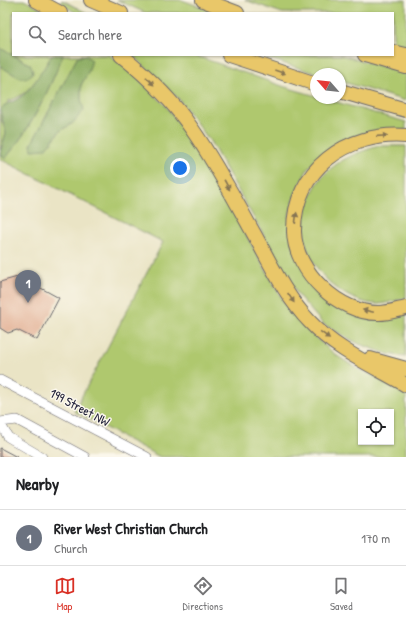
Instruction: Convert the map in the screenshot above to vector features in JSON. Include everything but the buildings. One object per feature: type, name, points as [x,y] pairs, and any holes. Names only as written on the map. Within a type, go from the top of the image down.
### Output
[{"type":"highway","points":[[36,0],[58,12]]},
{"type":"highway","points":[[91,0],[119,12]]},
{"type":"highway","points":[[202,0],[234,12]]},
{"type":"highway","points":[[222,8],[240,12]]},
{"type":"highway","points":[[394,52],[406,55]]},
{"type":"highway","points":[[122,56],[142,72],[167,98],[192,128],[222,177],[280,281],[296,305],[318,330],[342,348],[406,385]]},
{"type":"highway","points":[[233,56],[310,82]]},
{"type":"highway","points":[[369,56],[406,66]]},
{"type":"highway","points":[[346,93],[406,110]]},
{"type":"highway","points":[[406,136],[378,136],[353,143],[330,156],[316,169],[306,183],[297,212],[294,233],[299,252],[306,267],[325,291],[345,306],[378,314],[406,308]]},
{"type":"highway","points":[[342,348],[365,358],[406,369]]},
{"type":"street","name":"199 Street NW","points":[[0,380],[147,457]]},
{"type":"street","points":[[42,457],[8,437],[0,423],[18,420],[85,457]]},
{"type":"green space","points":[[0,0],[24,0],[46,12],[12,12],[12,54],[0,48]]},
{"type":"green space","points":[[62,0],[85,12],[75,12],[61,4]]},
{"type":"green space","points":[[117,0],[182,0],[214,12],[144,12]]},
{"type":"green space","points":[[245,0],[406,0],[406,47],[394,44],[394,12],[279,12]]},
{"type":"green space","points":[[0,48],[12,56],[31,65],[33,72],[28,78],[20,78],[0,66]]},
{"type":"green space","points":[[15,56],[51,56],[34,83],[22,94],[8,101],[1,119],[6,133],[0,150],[0,66],[20,78],[23,60]]},
{"type":"green space","points":[[51,56],[63,56],[31,122],[5,159],[0,153],[6,133],[0,110],[8,103],[24,94],[37,78]]},
{"type":"green space","points":[[63,56],[81,56],[77,58],[31,145],[51,143],[60,131],[73,123],[81,99],[81,85],[88,73],[91,60],[85,56],[110,56],[132,72],[165,105],[197,148],[285,304],[308,331],[337,356],[360,370],[406,389],[406,457],[160,457],[74,411],[163,242],[0,159],[0,153],[5,159],[15,147],[38,109]]},
{"type":"green space","points":[[86,56],[92,60],[88,73],[81,85],[81,99],[84,110],[73,123],[60,131],[45,149],[32,150],[31,145],[77,58]]},
{"type":"green space","points":[[133,56],[197,56],[310,94],[310,104],[343,104],[406,122],[406,130],[365,133],[344,140],[325,152],[308,168],[295,195],[289,216],[326,298],[406,314],[406,357],[388,354],[359,344],[323,324],[298,295],[210,141],[178,98]]},
{"type":"green space","points":[[260,56],[345,56],[406,73],[406,101],[346,83],[346,68],[310,68],[310,72]]},
{"type":"green space","points":[[379,146],[406,146],[406,298],[379,304],[352,298],[329,282],[319,271],[306,245],[304,225],[306,209],[312,194],[315,187],[324,175],[342,160]]},
{"type":"place","name":"River West Christian Church","points":[[28,303]]}]
